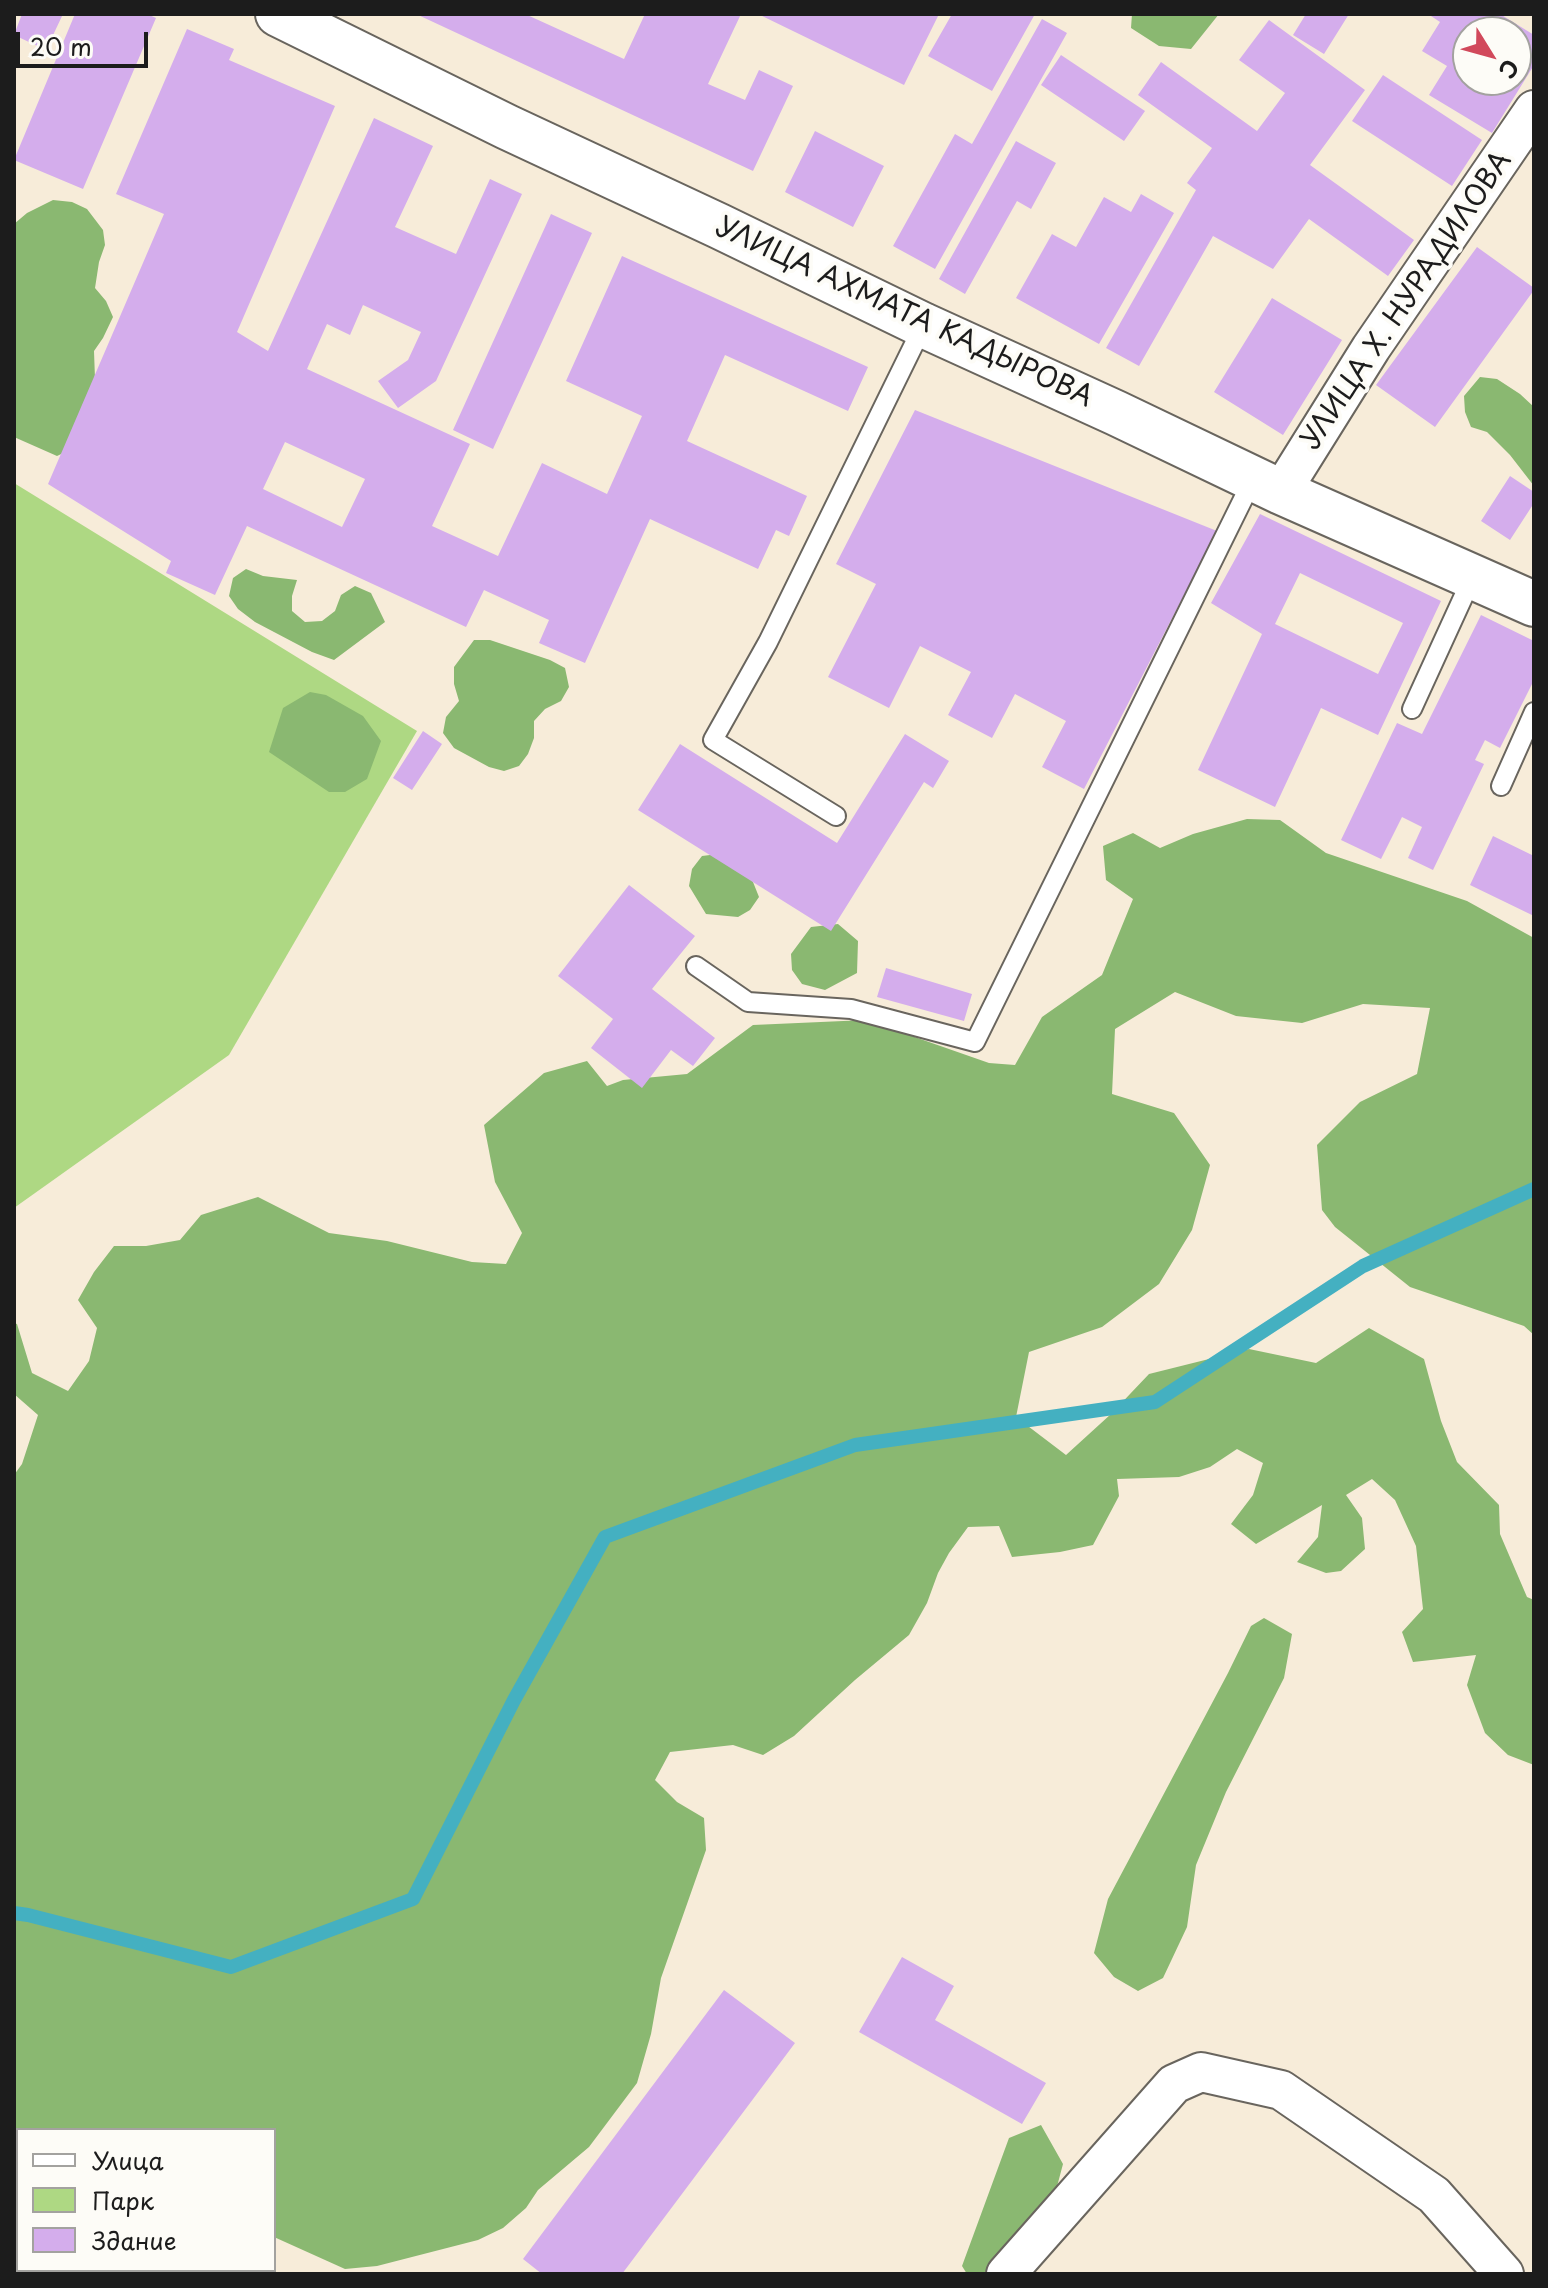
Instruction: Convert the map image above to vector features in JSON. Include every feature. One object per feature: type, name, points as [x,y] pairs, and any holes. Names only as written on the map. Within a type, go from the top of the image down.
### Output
[{"type":"street","name":"УЛИЦА АХМАТА КАДЫРОВА","points":[[278,14],[923,325],[1267,485],[1534,604]]},
{"type":"street","name":"УЛИЦА Х. НУРАДИЛОВА","points":[[1267,485],[1371,348],[1534,110]]},
{"type":"street","points":[[1006,2274],[1174,2084],[1201,2072],[1281,2090],[1434,2195],[1504,2274]]},
{"type":"lane","points":[[836,816],[713,740],[768,642],[923,325]]},
{"type":"lane","points":[[696,966],[748,1002],[851,1009],[975,1042],[1267,485]]},
{"type":"lane","points":[[1412,709],[1472,578]]},
{"type":"lane","points":[[1501,786],[1534,712]]},
{"type":"green space","points":[[1132,14],[1219,14],[1191,49],[1159,46],[1131,28]]},
{"type":"green space","points":[[53,200],[72,202],[87,209],[103,230],[105,245],[95,288],[106,301],[113,317],[94,351],[95,379],[89,441],[57,456],[14,437],[14,224],[27,213]]},
{"type":"green space","points":[[1480,377],[1497,379],[1534,407],[1534,486],[1487,432],[1471,427],[1465,412],[1464,396]]},
{"type":"green space","points":[[14,483],[417,731],[229,1055],[14,1208]]},
{"type":"green space","points":[[246,569],[263,576],[297,580],[292,611],[305,622],[322,621],[335,611],[341,595],[355,586],[371,593],[385,622],[334,660],[312,652],[255,622],[238,609],[229,596],[233,578]]},
{"type":"green space","points":[[474,640],[490,640],[565,668],[569,687],[561,701],[545,709],[534,721],[534,738],[519,766],[504,771],[489,767],[454,748],[443,733],[446,717],[459,701],[454,684],[454,667]]},
{"type":"green space","points":[[310,692],[326,695],[363,716],[381,741],[367,779],[345,792],[329,792],[269,752],[283,708]]},
{"type":"green space","points":[[1247,819],[1280,820],[1326,853],[1467,901],[1534,938],[1534,1335],[1524,1326],[1410,1287],[1335,1227],[1322,1210],[1317,1145],[1360,1102],[1417,1074],[1430,1008],[1363,1004],[1302,1023],[1236,1016],[1175,992],[1115,1029],[1112,1094],[1174,1113],[1210,1165],[1192,1230],[1159,1284],[1102,1327],[1029,1352],[1016,1417],[1066,1455],[1149,1374],[1249,1349],[1316,1363],[1369,1328],[1424,1359],[1441,1421],[1457,1462],[1499,1505],[1500,1534],[1527,1597],[1534,1600],[1534,1765],[1508,1755],[1485,1733],[1467,1685],[1476,1655],[1413,1662],[1402,1632],[1423,1609],[1416,1546],[1395,1500],[1372,1479],[1346,1495],[1362,1518],[1365,1549],[1341,1571],[1326,1573],[1297,1562],[1318,1537],[1322,1505],[1256,1544],[1231,1524],[1253,1495],[1263,1463],[1237,1449],[1210,1467],[1179,1477],[1117,1479],[1119,1496],[1093,1545],[1012,1557],[999,1526],[968,1527],[938,1573],[927,1603],[909,1635],[794,1736],[763,1755],[733,1745],[670,1752],[655,1780],[677,1802],[704,1818],[706,1850],[661,1978],[651,2034],[637,2083],[589,2147],[538,2190],[526,2208],[503,2228],[478,2240],[377,2266],[345,2269],[276,2238],[276,2128],[16,2128],[16,2194],[14,2192],[14,1475],[22,1464],[38,1415],[14,1394],[14,1323],[17,1324],[32,1373],[68,1391],[89,1361],[97,1328],[78,1300],[114,1246],[146,1246],[180,1240],[201,1215],[258,1197],[329,1233],[387,1241],[472,1262],[506,1264],[522,1233],[495,1182],[484,1125],[544,1073],[587,1061],[607,1086],[623,1080],[687,1074],[753,1025],[866,1020],[989,1063],[1015,1065],[1042,1017],[1102,975],[1133,899],[1106,880],[1103,846],[1133,833],[1160,848],[1193,834]]},
{"type":"green space","points":[[718,854],[749,872],[759,897],[750,910],[738,917],[706,914],[689,886],[692,869],[702,856]]},
{"type":"green space","points":[[838,924],[858,941],[857,973],[825,990],[802,984],[792,970],[791,954],[811,927]]},
{"type":"green space","points":[[1264,1618],[1292,1634],[1284,1678],[1226,1792],[1196,1865],[1187,1927],[1163,1978],[1138,1991],[1114,1977],[1094,1953],[1108,1899],[1251,1626]]},
{"type":"green space","points":[[1041,2125],[1063,2164],[1047,2224],[990,2269],[981,2274],[967,2274],[962,2266],[1009,2138]]},
{"type":"building","points":[[22,14],[63,14],[46,50],[14,35]]},
{"type":"building","points":[[75,14],[147,14],[156,18],[83,189],[14,160]]},
{"type":"building","points":[[416,14],[525,14],[624,59],[645,14],[741,14],[708,84],[745,100],[759,70],[793,86],[753,171]]},
{"type":"building","points":[[758,14],[939,14],[904,85]]},
{"type":"building","points":[[952,14],[1035,14],[992,91],[928,56]]},
{"type":"building","points":[[1306,14],[1349,14],[1324,54],[1293,35]]},
{"type":"building","points":[[1428,14],[1503,16],[1452,16],[1452,96],[1515,96],[1492,133],[1429,95],[1447,66],[1422,51],[1440,22]]},
{"type":"building","points":[[1042,19],[1067,33],[935,269],[893,246],[955,134],[972,144]]},
{"type":"building","points":[[1269,20],[1365,90],[1310,165],[1414,240],[1388,276],[1309,219],[1273,269],[1213,236],[1139,366],[1106,348],[1196,190],[1187,183],[1212,148],[1138,95],[1161,62],[1257,131],[1285,93],[1239,60]]},
{"type":"building","points":[[187,29],[234,49],[229,60],[335,106],[237,332],[268,351],[374,118],[433,146],[395,227],[456,254],[490,179],[522,194],[436,381],[398,408],[378,381],[408,360],[421,332],[363,305],[350,335],[327,324],[307,369],[470,444],[432,526],[498,556],[542,463],[607,494],[642,416],[566,381],[622,256],[868,367],[848,411],[725,355],[687,441],[807,496],[789,536],[776,530],[758,569],[650,519],[585,663],[539,643],[549,620],[484,590],[466,627],[247,526],[215,595],[166,573],[171,561],[48,484],[164,214],[116,194]],"holes":[[[285,442],[365,479],[342,527],[263,489]]]},
{"type":"building","points":[[1532,34],[1534,35],[1532,68]]},
{"type":"building","points":[[1061,55],[1145,111],[1124,141],[1041,85]]},
{"type":"building","points":[[1383,75],[1482,140],[1452,186],[1352,121]]},
{"type":"building","points":[[815,131],[884,166],[853,227],[785,192]]},
{"type":"building","points":[[1016,141],[1056,163],[1031,209],[1017,201],[965,294],[939,279]]},
{"type":"building","points":[[1141,194],[1174,213],[1099,344],[1016,298],[1052,234],[1076,247],[1104,197],[1131,212]]},
{"type":"building","points":[[551,214],[592,233],[493,449],[453,430]]},
{"type":"building","points":[[1477,247],[1534,290],[1435,427],[1376,385]]},
{"type":"building","points":[[1272,298],[1342,340],[1283,435],[1214,392]]},
{"type":"building","points":[[915,410],[1217,531],[1084,789],[1042,767],[1066,721],[1015,694],[992,738],[948,715],[971,672],[920,646],[889,708],[828,677],[876,584],[836,564]]},
{"type":"building","points":[[1510,476],[1534,492],[1534,503],[1510,540],[1481,521]]},
{"type":"building","points":[[1260,514],[1441,601],[1378,735],[1321,708],[1275,807],[1198,770],[1262,634],[1211,603]],"holes":[[[1300,573],[1403,623],[1378,674],[1275,624]]]},
{"type":"building","points":[[1481,615],[1534,641],[1534,680],[1500,748],[1485,740],[1475,760],[1484,764],[1433,870],[1408,858],[1422,827],[1402,817],[1381,859],[1341,840],[1397,723],[1422,734]]},
{"type":"building","points":[[423,731],[442,744],[412,790],[393,778]]},
{"type":"building","points":[[905,734],[949,761],[933,788],[924,782],[831,931],[638,810],[680,744],[837,843]]},
{"type":"building","points":[[1493,836],[1534,856],[1534,916],[1470,885]]},
{"type":"building","points":[[629,885],[695,936],[652,989],[715,1038],[693,1066],[671,1050],[642,1088],[591,1048],[613,1019],[558,976]]},
{"type":"building","points":[[886,968],[972,994],[964,1021],[877,997]]},
{"type":"building","points":[[902,1957],[954,1986],[935,2020],[1046,2083],[1022,2124],[859,2032]]},
{"type":"building","points":[[724,1990],[795,2043],[622,2274],[542,2274],[523,2259]]},
{"type":"waterway","points":[[14,1913],[231,1967],[413,1899],[514,1700],[605,1537],[855,1445],[1155,1402],[1363,1266],[1534,1189]]}]
